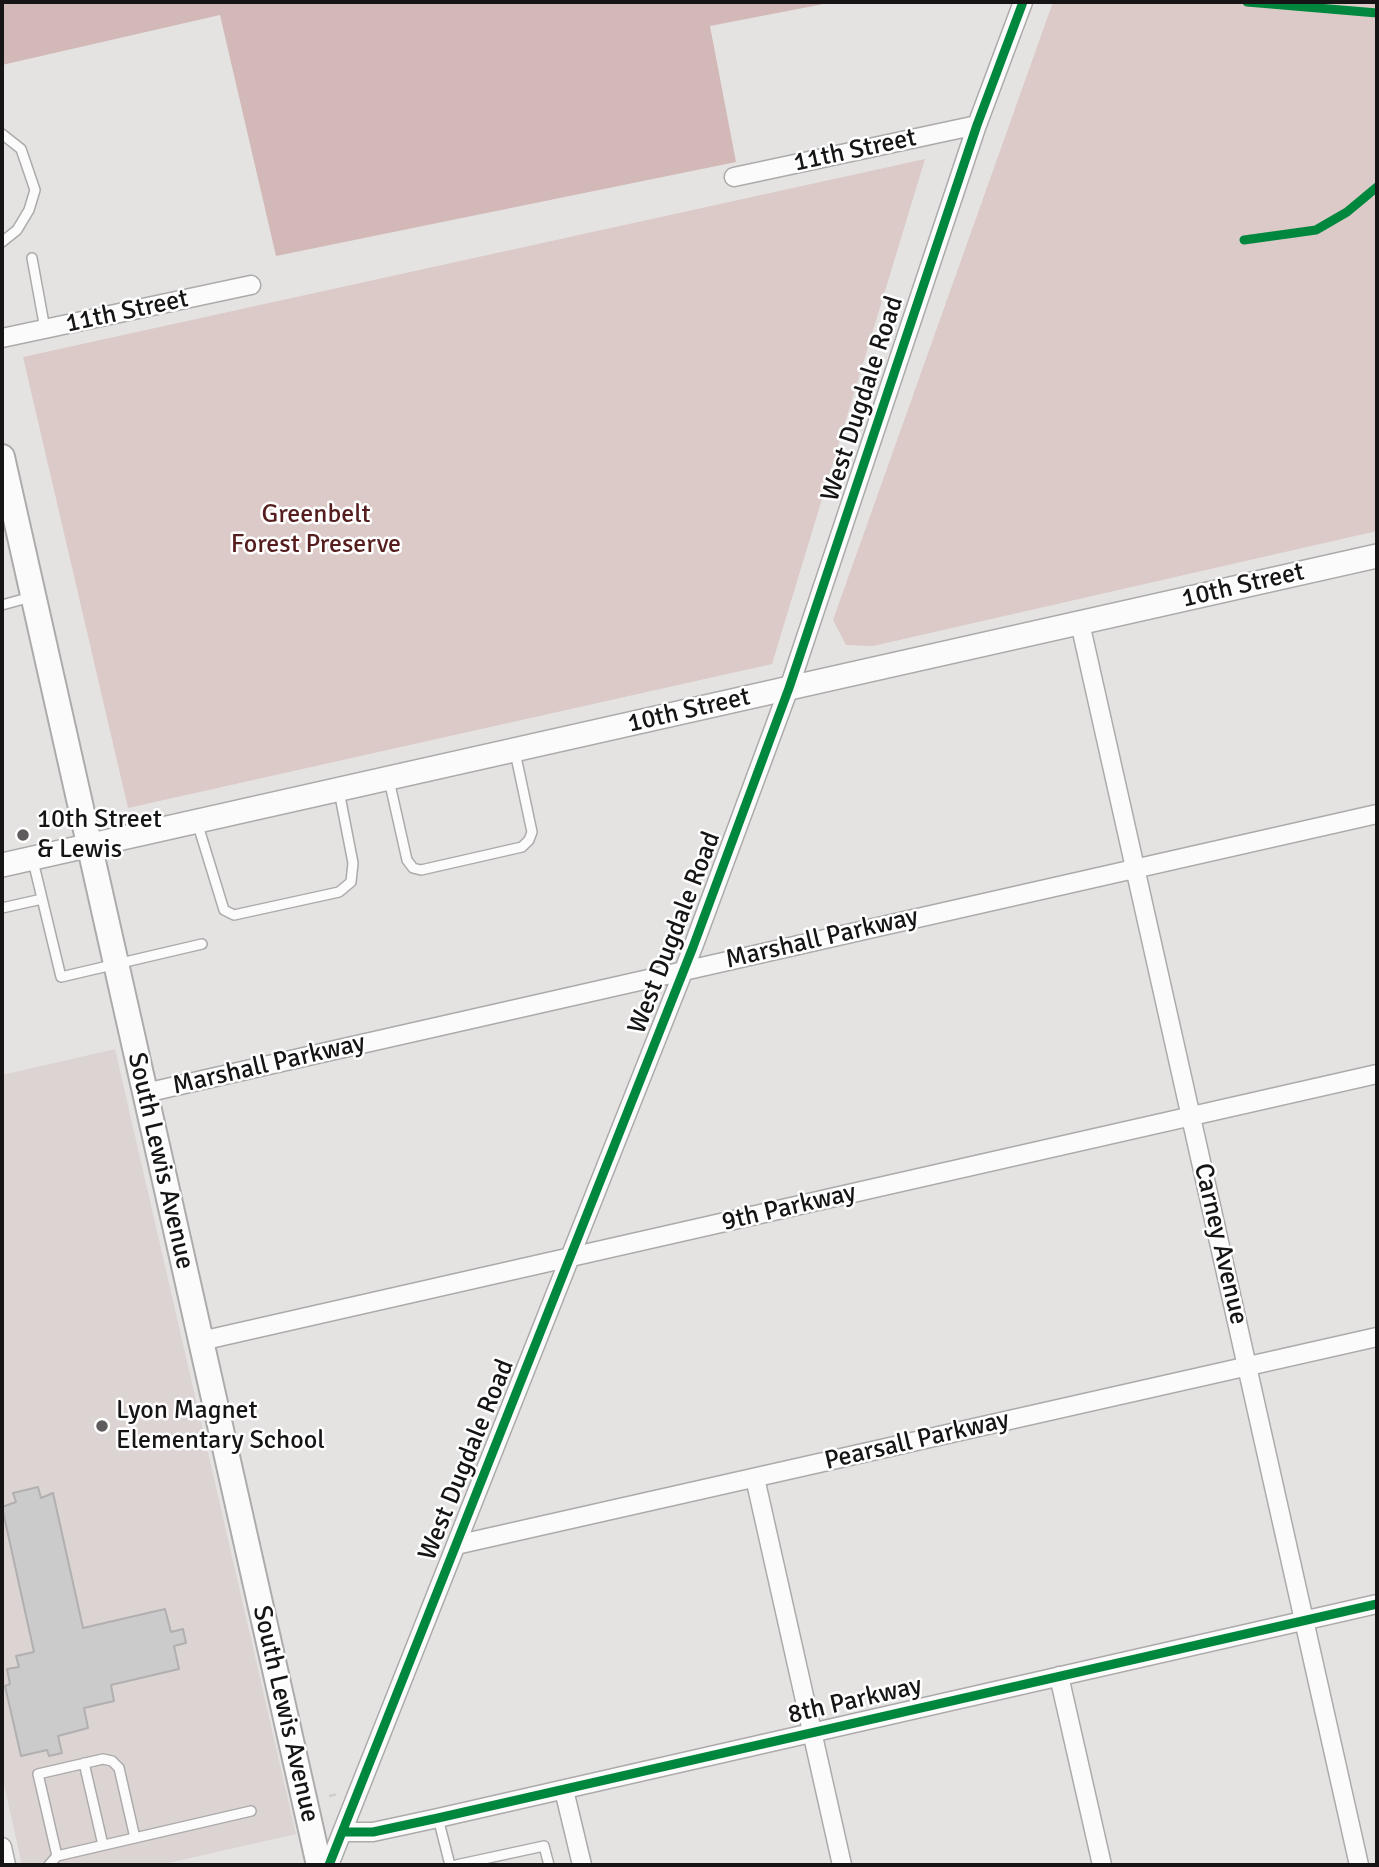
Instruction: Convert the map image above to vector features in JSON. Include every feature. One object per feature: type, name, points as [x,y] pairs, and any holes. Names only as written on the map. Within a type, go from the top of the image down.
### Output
[{"type":"main road","name":"South Lewis Avenue","points":[[2,457],[320,1865]]},
{"type":"street","name":"West Dugdale Road","points":[[329,1865],[684,971],[789,688],[976,125],[1023,2]]},
{"type":"street","name":"11th Street","points":[[734,177],[976,125]]},
{"type":"street","name":"11th Street","points":[[2,338],[251,285]]},
{"type":"street","name":"10th Street","points":[[2,865],[1377,556]]},
{"type":"street","name":"Carney Avenue","points":[[1080,623],[1359,1865]]},
{"type":"street","name":"Marshall Parkway","points":[[145,1093],[1377,814]]},
{"type":"street","name":"9th Parkway","points":[[201,1341],[1377,1074]]},
{"type":"street","name":"Pearsall Parkway","points":[[456,1545],[1377,1337]]},
{"type":"street","points":[[755,1478],[842,1865]]},
{"type":"street","name":"8th Parkway","points":[[342,1832],[373,1832],[438,1818],[1377,1604]]},
{"type":"street","points":[[1059,1676],[1102,1865]]},
{"type":"street","points":[[564,1790],[582,1865]]},
{"type":"street","points":[[2,1847],[6,1865]]},
{"type":"lane","points":[[2,134],[22,149],[35,190],[29,211],[17,230],[2,242]]},
{"type":"lane","points":[[32,258],[46,329]]},
{"type":"lane","points":[[2,605],[33,597]]},
{"type":"lane","points":[[388,778],[407,860],[413,868],[421,870],[522,847],[529,840],[532,832],[514,750]]},
{"type":"lane","points":[[197,821],[224,910],[234,915],[339,892],[351,882],[353,863],[339,790]]},
{"type":"lane","points":[[32,858],[61,977],[202,944]]},
{"type":"lane","points":[[2,908],[42,899]]},
{"type":"lane","points":[[57,1856],[38,1774],[84,1763],[103,1759],[112,1761],[119,1768],[135,1838]]},
{"type":"lane","points":[[84,1763],[103,1845]]},
{"type":"lane","points":[[49,1865],[57,1856],[251,1811]]},
{"type":"lane","points":[[438,1818],[450,1865]]},
{"type":"lane","points":[[456,1865],[544,1846],[549,1865]]},
{"type":"shaded area","points":[[2,2],[834,2],[710,26],[736,162],[276,256],[220,15],[2,65]]},
{"type":"shaded area","name":"Lyon Magnet Elementary School","points":[[115,1049],[296,1834],[160,1865],[22,1865],[2,1776],[2,1075]]},
{"type":"green space","points":[[1053,2],[1377,2],[1377,531],[873,646],[846,645],[833,620]]},
{"type":"green space","name":"Greenbelt Forest Preserve","points":[[925,159],[772,664],[128,808],[23,357]]},
{"type":"building","points":[[38,1487],[41,1498],[53,1493],[83,1628],[165,1609],[171,1632],[183,1629],[186,1643],[174,1646],[179,1669],[111,1685],[114,1701],[84,1708],[88,1728],[58,1736],[62,1753],[49,1756],[47,1750],[21,1756],[5,1686],[10,1684],[7,1669],[19,1667],[16,1656],[34,1652],[2,1507],[16,1502],[13,1493]]},
{"type":"cycle path","points":[[329,1865],[693,947],[789,688],[977,125],[1023,2]]},
{"type":"cycle path","points":[[1247,2],[1377,13]]},
{"type":"cycle path","points":[[1244,240],[1316,230],[1347,212],[1377,187]]},
{"type":"cycle path","points":[[342,1832],[373,1832],[438,1818],[1377,1604]]},
{"type":"place","name":"10th Street & Lewis","points":[[23,835]]},
{"type":"place","name":"Lyon Magnet Elementary School","points":[[102,1426]]}]
